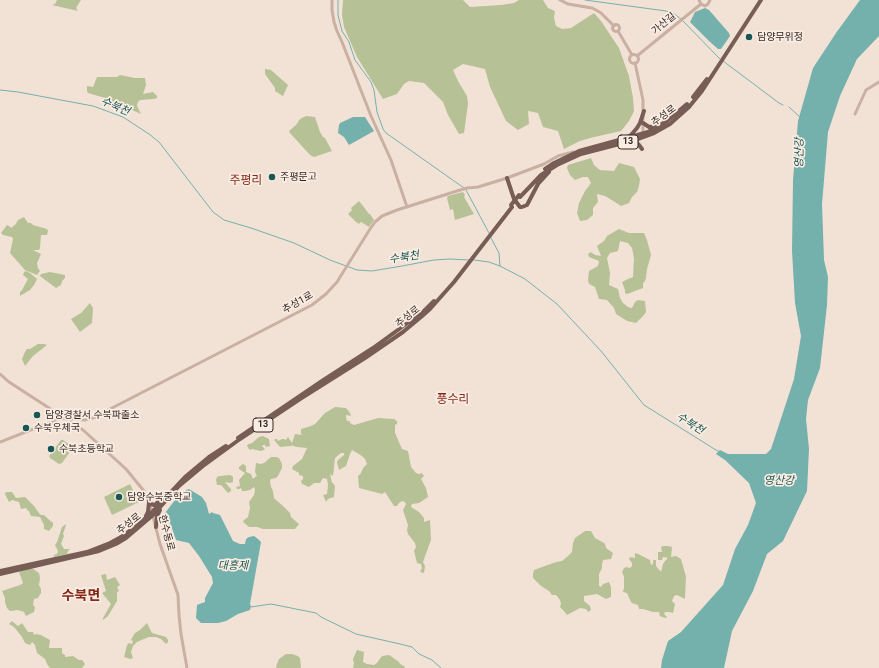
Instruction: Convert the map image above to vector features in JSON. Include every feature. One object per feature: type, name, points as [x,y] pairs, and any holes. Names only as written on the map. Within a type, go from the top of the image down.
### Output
[{"type":"main road","name":"추성로","points":[[520,196],[541,175],[557,165],[581,154],[643,134],[659,126],[686,106],[724,56],[760,0]]},
{"type":"main road","name":"추성로","points":[[0,570],[99,552],[126,538],[203,466],[240,439],[403,332],[430,309],[532,180],[547,167],[579,151],[592,147],[635,140],[650,135],[670,124],[702,91],[718,64]]},
{"type":"main road","points":[[624,141],[637,128],[644,111]]},
{"type":"main road","points":[[643,123],[649,127],[659,126]]},
{"type":"main road","points":[[645,140],[650,135]]},
{"type":"main road","points":[[624,141],[636,142],[642,149]]},
{"type":"main road","points":[[507,178],[514,199],[520,207],[525,206],[529,202],[538,184],[546,174],[557,165]]},
{"type":"main road","name":"추성로","points":[[58,560],[87,552],[121,537],[153,513],[185,477],[209,457],[408,323],[424,311],[459,273]]},
{"type":"main road","points":[[143,520],[148,512],[149,501],[152,504],[156,504],[185,477]]},
{"type":"main road","points":[[156,527],[156,516],[181,485]]},
{"type":"main road","points":[[126,538],[134,534],[148,523],[152,522],[156,527]]},
{"type":"main road","name":"추성로","points":[[0,574],[31,565]]},
{"type":"street","points":[[332,0],[332,10],[337,31],[371,116],[391,160],[408,207]]},
{"type":"street","points":[[560,0],[568,4],[592,8],[601,13],[614,26],[619,26],[620,28],[618,31],[632,55]]},
{"type":"street","points":[[699,0],[700,4]]},
{"type":"street","name":"가산길","points":[[638,56],[700,4],[703,6],[707,5],[710,0]]},
{"type":"street","points":[[632,55],[635,54],[638,56],[638,60],[635,63],[643,100],[643,134]]},
{"type":"street","points":[[632,55],[630,60],[631,62],[635,63]]},
{"type":"street","points":[[855,114],[866,90],[879,82]]},
{"type":"street","name":"추성1로","points":[[0,442],[52,421],[63,418],[85,420],[98,415],[312,305],[326,294],[342,275],[370,229],[386,214],[462,190],[478,188],[544,164],[558,156],[579,151]]},
{"type":"street","name":"한수동로","points":[[0,374],[9,382],[80,428],[126,470],[141,487],[149,501],[160,544],[178,596],[181,634],[187,668]]},
{"type":"street","points":[[80,428],[80,424],[85,420]]},
{"type":"green space","points":[[57,0],[81,0],[76,8],[78,11],[52,5],[55,4]]},
{"type":"green space","points":[[343,0],[463,0],[470,7],[501,5],[514,3],[519,0],[543,0],[548,8],[555,11],[554,18],[556,26],[562,29],[571,28],[594,13],[619,48],[629,76],[634,111],[629,121],[621,131],[580,141],[564,149],[558,131],[543,127],[538,113],[528,111],[529,124],[518,130],[506,121],[490,87],[485,69],[463,64],[453,70],[467,96],[468,104],[464,133],[459,134],[448,115],[443,102],[424,83],[409,81],[404,84],[397,94],[383,99],[357,57],[344,27],[342,15]]},
{"type":"green space","points":[[265,69],[271,70],[288,85],[283,96],[275,91],[275,88],[265,74]]},
{"type":"green space","points":[[120,75],[145,78],[146,85],[143,94],[153,92],[157,96],[157,98],[154,99],[140,100],[138,102],[137,106],[141,114],[105,98],[88,93],[87,86],[93,87],[97,77],[117,77]]},
{"type":"green space","points":[[306,116],[315,117],[320,132],[332,151],[314,157],[310,155],[290,133],[289,131],[300,119]]},
{"type":"green space","points":[[591,158],[594,165],[600,170],[614,171],[619,163],[634,167],[640,179],[639,186],[637,192],[629,203],[621,206],[605,196],[597,194],[598,202],[593,208],[593,215],[587,220],[580,221],[577,213],[579,203],[591,183],[588,177],[575,180],[570,175],[567,168],[568,165]]},
{"type":"green space","points":[[463,192],[465,195],[464,197],[474,214],[455,220],[453,209],[450,210],[447,198],[448,196]]},
{"type":"green space","points":[[359,201],[374,220],[369,227],[361,222],[359,224],[348,214],[352,210],[351,208]]},
{"type":"green space","points":[[24,217],[28,223],[47,229],[48,231],[47,235],[41,235],[39,250],[33,250],[41,254],[37,263],[40,271],[37,275],[25,270],[10,253],[13,239],[12,237],[1,233],[7,225],[12,228],[18,220]]},
{"type":"green space","points":[[619,229],[629,233],[644,233],[651,255],[643,288],[627,294],[625,293],[622,282],[633,277],[634,258],[632,248],[628,243],[620,241],[618,251],[610,253],[607,258],[610,273],[609,285],[618,289],[623,303],[632,308],[638,300],[645,301],[646,312],[636,323],[627,321],[616,314],[614,308],[607,300],[599,299],[595,287],[589,284],[588,280],[589,271],[598,266],[599,261],[589,257],[588,254],[591,252],[595,255],[601,256],[597,246],[604,241],[607,236]]},
{"type":"green space","points":[[26,271],[37,279],[30,290],[20,296],[20,292],[28,279],[23,275]]},
{"type":"green space","points":[[50,272],[65,275],[61,285],[56,288],[40,276],[41,274]]},
{"type":"green space","points":[[90,303],[93,308],[92,323],[80,332],[71,319],[81,313]]},
{"type":"green space","points":[[38,344],[47,345],[33,356],[25,366],[22,359],[25,352],[27,349],[30,349]]},
{"type":"green space","points":[[335,407],[346,408],[351,416],[346,415],[347,421],[350,421],[350,423],[354,425],[378,418],[394,419],[397,421],[397,424],[395,425],[395,433],[402,449],[408,451],[411,467],[416,473],[422,473],[424,476],[421,479],[426,488],[428,497],[419,503],[412,504],[411,507],[419,512],[424,518],[424,522],[430,520],[431,540],[423,562],[425,566],[424,573],[420,572],[422,568],[421,564],[417,563],[414,551],[416,547],[415,543],[408,534],[408,525],[403,510],[406,504],[405,502],[402,501],[397,506],[394,506],[385,492],[382,494],[359,488],[358,476],[367,464],[362,456],[352,450],[346,466],[339,470],[337,462],[344,455],[344,453],[341,453],[335,458],[333,476],[330,474],[332,483],[335,486],[334,497],[328,499],[326,502],[323,495],[327,494],[327,479],[323,478],[320,483],[314,483],[309,487],[302,484],[301,481],[303,476],[299,475],[299,473],[292,469],[293,466],[302,459],[307,448],[292,445],[280,447],[274,440],[286,440],[288,437],[292,443],[295,434],[302,435],[301,429],[315,424],[325,413]]},
{"type":"green space","points":[[263,436],[269,439],[270,446],[266,447],[263,445],[262,446],[265,449],[261,451],[250,450],[248,448],[247,445]]},
{"type":"green space","points":[[61,440],[72,446],[72,449],[62,463],[59,464],[49,456]]},
{"type":"green space","points":[[271,457],[279,458],[282,464],[282,468],[278,476],[270,481],[274,498],[299,524],[295,529],[263,529],[249,527],[243,522],[248,517],[250,508],[249,502],[254,495],[255,490],[254,487],[245,491],[242,491],[241,488],[237,489],[236,487],[240,486],[239,480],[245,473],[239,469],[239,467],[243,464],[245,465],[246,472],[251,474],[253,479],[257,476],[255,472],[256,463],[264,463]]},
{"type":"green space","points":[[230,475],[233,477],[233,482],[225,482],[231,489],[228,493],[221,485],[217,485],[216,480],[217,477]]},
{"type":"green space","points":[[130,484],[139,502],[112,515],[104,497]]},
{"type":"green space","points":[[7,492],[12,492],[16,498],[25,497],[41,515],[44,515],[53,523],[53,526],[49,531],[44,529],[44,525],[40,517],[31,516],[26,508],[21,509],[19,502],[12,500],[9,502],[5,494]]},
{"type":"green space","points":[[66,524],[61,544],[64,549],[70,549],[67,554],[54,557],[58,551],[55,545],[62,527]]},
{"type":"green space","points":[[585,531],[591,531],[595,538],[604,543],[606,548],[613,553],[611,559],[603,560],[602,568],[599,574],[599,586],[601,587],[603,584],[609,582],[611,587],[611,597],[606,599],[597,594],[584,596],[584,601],[590,606],[591,610],[588,612],[586,609],[580,608],[567,615],[560,607],[560,600],[556,595],[552,595],[541,586],[533,578],[533,574],[534,570],[562,561],[567,557],[572,552],[575,538]]},
{"type":"green space","points":[[661,547],[672,547],[671,557],[676,556],[681,559],[686,577],[685,599],[677,595],[674,596],[672,601],[675,604],[673,613],[665,612],[664,614],[667,617],[666,618],[660,616],[659,612],[639,609],[638,605],[631,602],[627,593],[623,592],[624,577],[622,572],[624,568],[630,568],[632,566],[629,559],[630,557],[635,558],[635,553],[650,560],[651,565],[653,564],[653,560],[656,560],[656,566],[661,572],[663,564],[668,558],[663,557],[662,560],[658,560],[658,552],[662,552]]},
{"type":"green space","points":[[27,569],[33,569],[39,573],[41,593],[38,598],[34,599],[34,612],[26,616],[24,612],[18,610],[10,611],[7,608],[2,591],[23,583],[19,572]]},
{"type":"green space","points":[[106,574],[107,580],[115,577],[120,585],[117,587],[119,591],[117,592],[117,601],[108,616],[103,620],[111,604],[102,593],[106,591],[101,575]]},
{"type":"green space","points":[[12,621],[18,626],[22,623],[28,632],[33,632],[34,635],[41,635],[50,640],[49,648],[62,648],[62,653],[65,657],[73,656],[79,660],[82,660],[85,664],[82,668],[50,668],[45,659],[37,653],[35,645],[32,642],[30,645],[25,643],[14,627],[9,624]]},
{"type":"green space","points":[[147,623],[152,633],[166,637],[168,642],[166,644],[161,639],[149,637],[137,642],[133,646],[131,652],[133,658],[130,659],[124,657],[127,645],[129,643],[132,644],[133,641],[131,640],[135,633]]},
{"type":"green space","points":[[357,650],[364,652],[363,662],[367,664],[374,665],[382,656],[389,655],[405,668],[353,668],[353,659]]},
{"type":"green space","points":[[286,654],[298,656],[300,658],[301,668],[276,668],[279,659]]},
{"type":"water","name":"영산강","points":[[860,0],[879,0],[879,36],[857,59],[840,96],[828,132],[822,204],[824,260],[828,277],[827,305],[820,368],[808,400],[806,419],[809,449],[807,491],[783,541],[767,554],[753,591],[732,631],[724,668],[661,668],[668,641],[681,632],[723,585],[735,549],[748,525],[756,503],[749,483],[725,460],[716,454],[720,450],[728,454],[766,454],[771,449],[794,379],[801,336],[795,303],[792,251],[793,180],[798,121],[813,68]]},
{"type":"water","points":[[705,8],[709,10],[729,33],[730,36],[721,49],[718,49],[690,22],[695,12]]},
{"type":"water","points":[[353,117],[365,117],[374,131],[349,145],[344,137],[338,133],[339,125],[340,123]]},
{"type":"water","name":"대흥제","points":[[189,489],[202,497],[206,503],[209,514],[212,512],[220,515],[233,541],[240,544],[245,544],[246,539],[254,536],[261,542],[250,610],[218,623],[201,623],[196,618],[197,605],[205,602],[205,598],[213,583],[212,577],[189,543],[176,540],[168,517],[165,513],[179,495],[184,495],[186,490]]},
{"type":"waterway","points":[[338,0],[338,15],[342,31],[349,42],[355,60],[371,82],[374,90],[377,112],[383,129],[386,133],[464,188]]},
{"type":"waterway","points":[[585,0],[666,11],[673,13],[681,19]]},
{"type":"waterway","points":[[683,21],[720,59]]},
{"type":"waterway","points":[[723,61],[783,105]]},
{"type":"waterway","name":"수북천","points":[[0,90],[93,106],[123,117],[159,142],[213,212],[224,220],[294,243],[330,260],[357,270],[372,271],[434,260],[469,260]]},
{"type":"waterway","points":[[789,107],[800,117]]},
{"type":"waterway","points":[[466,190],[489,233]]},
{"type":"waterway","points":[[491,238],[499,253],[500,266]]},
{"type":"waterway","name":"수북천","points":[[474,260],[489,262],[500,266],[525,279],[557,304],[601,351],[644,405],[720,452]]},
{"type":"waterway","points":[[251,607],[271,604],[316,613],[321,617],[356,634],[412,647],[419,654],[432,660],[441,668]]},
{"type":"place","name":"담양무위정","points":[[749,37]]},
{"type":"place","name":"주평문고","points":[[272,177]]},
{"type":"place","name":"담양경찰서 수북파출소","points":[[37,415]]},
{"type":"place","name":"수북우체국","points":[[26,428]]},
{"type":"place","name":"수북초등학교","points":[[51,449]]},
{"type":"place","name":"담양수북중학교","points":[[119,497]]},
{"type":"district","name":"주평리","points":[[246,181]]},
{"type":"district","name":"풍수리","points":[[453,400]]},
{"type":"district","name":"수북면","points":[[81,596]]}]
